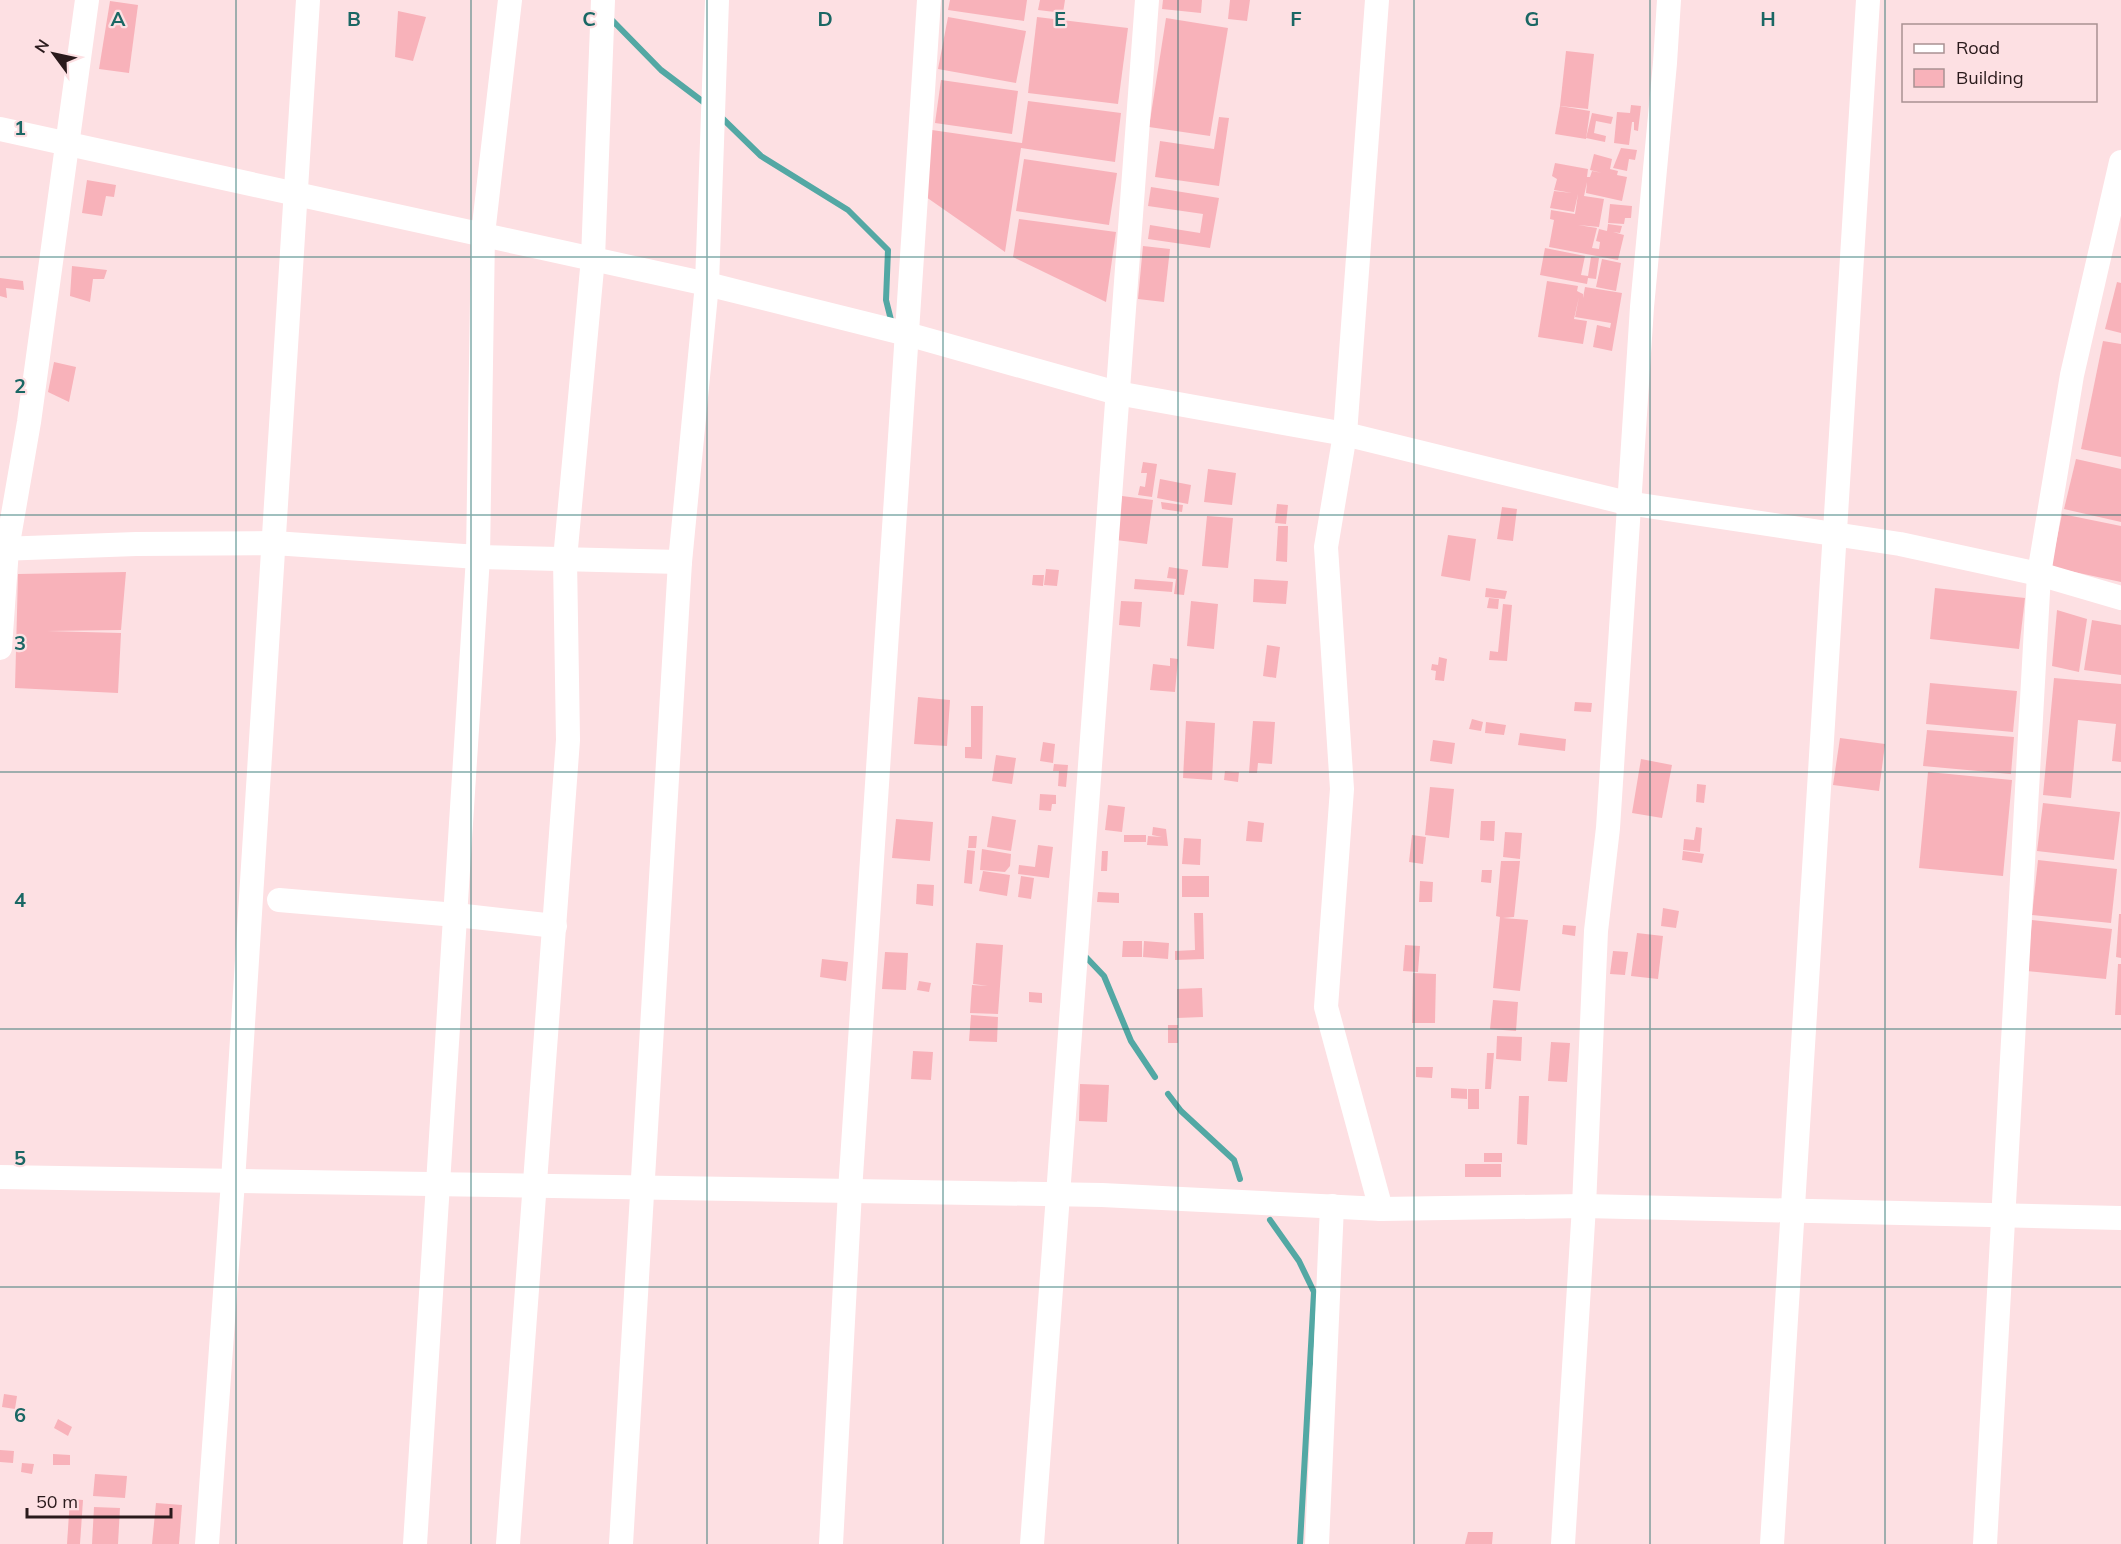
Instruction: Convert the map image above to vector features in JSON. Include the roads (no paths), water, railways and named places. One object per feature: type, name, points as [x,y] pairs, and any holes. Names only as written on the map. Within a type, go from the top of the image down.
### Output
[{"type":"street","points":[[0,648],[4,549],[29,422],[87,0]]},
{"type":"street","points":[[207,1544],[233,1181],[308,0]]},
{"type":"street","points":[[415,1544],[440,1184],[477,557],[483,234],[510,0]]},
{"type":"street","points":[[508,1544],[533,1184],[568,740],[566,559],[593,258],[603,0]]},
{"type":"street","points":[[621,1544],[680,562],[707,284],[717,0]]},
{"type":"street","points":[[831,1544],[850,1191],[929,0]]},
{"type":"street","points":[[1032,1544],[1147,0]]},
{"type":"street","points":[[1377,0],[1345,434],[1326,547],[1342,789],[1326,1007],[1381,1209]]},
{"type":"street","points":[[1563,1544],[1584,1206],[1596,931],[1608,828],[1627,503],[1642,307],[1665,63],[1668,0]]},
{"type":"street","points":[[1772,1544],[1868,0]]},
{"type":"street","points":[[0,129],[67,146],[296,193],[707,284],[907,334],[1117,393],[1345,434],[1627,503],[1900,544],[2039,574],[2121,598]]},
{"type":"street","points":[[1985,1544],[2001,1215],[2039,574],[2072,375],[2121,162]]},
{"type":"street","points":[[4,549],[136,544],[274,543],[477,557],[680,562]]},
{"type":"street","points":[[279,900],[555,926]]},
{"type":"street","points":[[0,1177],[1057,1194],[1381,1209],[1584,1206],[2121,1218]]},
{"type":"street","points":[[1317,1544],[1332,1206]]},
{"type":"waterway","points":[[609,17],[661,70],[706,104]]},
{"type":"waterway","points":[[721,117],[761,156],[848,210],[888,250],[886,300],[892,324]]},
{"type":"waterway","points":[[1084,955],[1104,976],[1131,1041],[1155,1077]]},
{"type":"waterway","points":[[1168,1094],[1181,1111],[1234,1160],[1240,1179]]},
{"type":"waterway","points":[[1270,1220],[1299,1261],[1314,1292],[1300,1544]]}]
